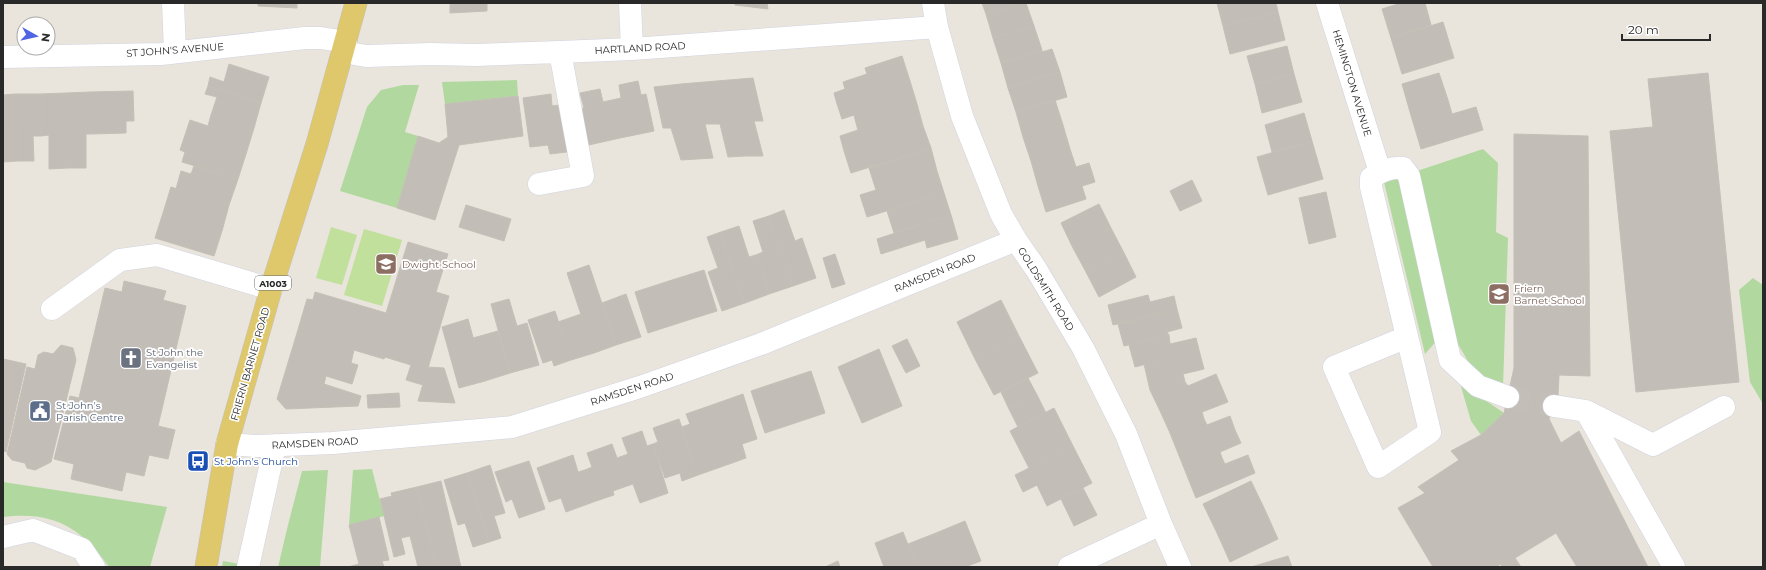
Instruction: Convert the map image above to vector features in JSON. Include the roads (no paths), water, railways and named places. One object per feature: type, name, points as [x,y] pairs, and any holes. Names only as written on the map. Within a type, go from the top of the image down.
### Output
[{"type":"main road","name":"FRIERN BARNET ROAD","points":[[206,567],[227,444],[271,289],[317,144],[356,3]]},
{"type":"street","points":[[173,3],[175,52]]},
{"type":"street","points":[[630,3],[632,49]]},
{"type":"street","name":"GOLDSMITH ROAD","points":[[933,3],[937,27],[962,116],[1001,214],[1083,348],[1126,434],[1161,524],[1180,567]]},
{"type":"street","name":"HEMINGTON AVENUE","points":[[1327,3],[1378,168]]},
{"type":"street","name":"HARTLAND ROAD","points":[[345,47],[366,56],[430,54],[476,55],[632,49],[937,27]]},
{"type":"street","name":"ST JOHN'S AVENUE","points":[[3,57],[161,54],[305,38],[321,38],[345,47]]},
{"type":"street","points":[[539,184],[584,176],[560,52]]},
{"type":"street","points":[[1407,337],[1334,367],[1378,467],[1430,432],[1371,186],[1372,178],[1378,168],[1403,168],[1409,176],[1450,360],[1478,386],[1508,397]]},
{"type":"street","name":"RAMSDEN ROAD","points":[[227,444],[275,445],[339,443],[512,427],[640,387],[761,344],[1016,240]]},
{"type":"street","points":[[52,309],[120,260],[157,256],[271,289]]},
{"type":"street","points":[[1554,406],[1586,411],[1653,446],[1724,407]]},
{"type":"street","points":[[1586,411],[1674,567]]},
{"type":"street","points":[[248,567],[275,445]]},
{"type":"street","points":[[1069,567],[1161,524]]},
{"type":"street","points":[[3,537],[34,530],[82,549],[94,567]]},
{"type":"tunnel","points":[[1508,397],[1554,406]]},
{"type":"place","name":"Dwight School","points":[[386,264]]},
{"type":"place","name":"Friern Barnet School","points":[[1499,294]]},
{"type":"place","name":"St John the Evangelist","points":[[131,358]]},
{"type":"place","name":"St John's Parish Centre","points":[[40,411]]},
{"type":"place","name":"St John's Church","points":[[198,461]]}]
